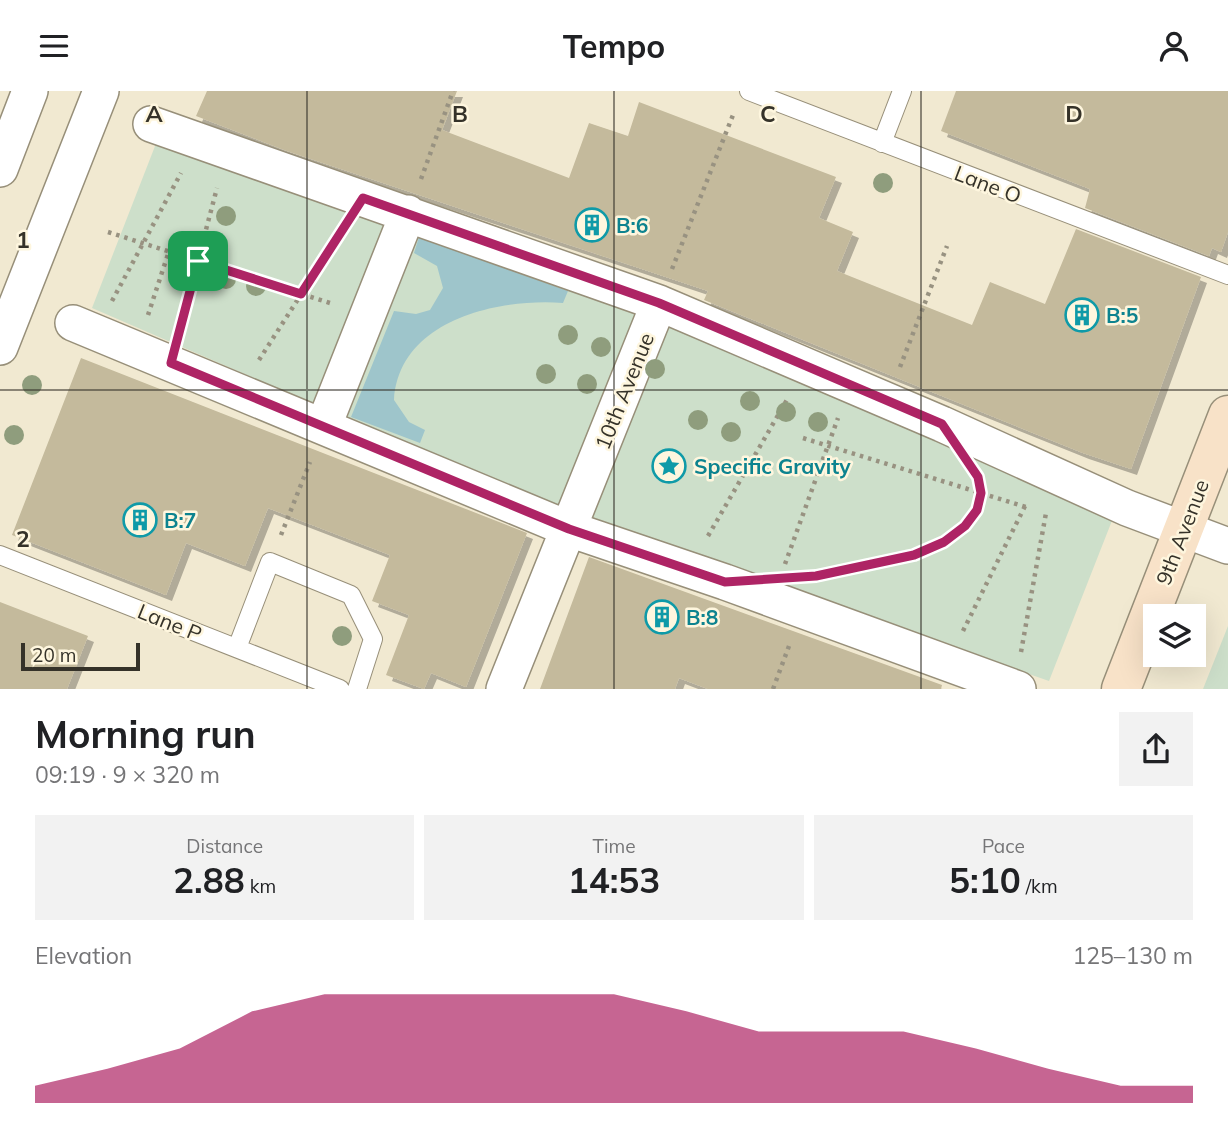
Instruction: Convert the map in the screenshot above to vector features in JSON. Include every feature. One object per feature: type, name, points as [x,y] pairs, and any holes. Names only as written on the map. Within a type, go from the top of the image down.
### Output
[{"type":"street","points":[[0,169],[30,91]]},
{"type":"street","points":[[0,347],[101,91]]},
{"type":"street","points":[[151,124],[659,303],[1054,474],[1228,546]]},
{"type":"street","points":[[324,425],[408,213]]},
{"type":"street","name":"10th Avenue","points":[[504,689],[659,303]]},
{"type":"street","points":[[84,328],[324,425],[569,529],[1016,688]]},
{"type":"street","name":"9th Avenue","points":[[1121,689],[1228,415]]},
{"type":"lane","points":[[883,143],[902,91]]},
{"type":"lane","name":"Lane O","points":[[743,98],[883,143],[1228,275]]},
{"type":"lane","name":"Lane P","points":[[0,555],[340,689]]},
{"type":"lane","points":[[237,648],[270,562],[351,595],[373,639],[357,689]]},
{"type":"path","points":[[408,213],[453,91]]},
{"type":"path","points":[[659,303],[743,98]]},
{"type":"path","points":[[84,328],[213,145]]},
{"type":"path","points":[[171,363],[198,261],[213,145]]},
{"type":"path","points":[[239,390],[363,198]]},
{"type":"path","points":[[108,232],[367,315]]},
{"type":"path","points":[[888,400],[947,246]]},
{"type":"path","points":[[137,349],[169,251]]},
{"type":"path","points":[[688,570],[807,366]]},
{"type":"path","points":[[784,566],[850,384]]},
{"type":"path","points":[[270,562],[324,425]]},
{"type":"path","points":[[803,438],[1058,516]]},
{"type":"path","points":[[1016,688],[1054,474]]},
{"type":"path","points":[[816,576],[914,555],[944,542],[965,526],[977,510],[981,493],[978,477]]},
{"type":"path","points":[[947,663],[1025,506]]},
{"type":"green space","points":[[157,141],[645,313],[1115,513],[1049,681],[563,512],[92,308]]},
{"type":"green space","points":[[1228,626],[1228,689],[1203,689]]},
{"type":"water","points":[[419,237],[568,291],[563,303],[537,302],[482,310],[433,333],[413,350],[400,373],[394,400],[409,422],[425,430],[420,443],[351,417],[394,311],[416,314],[430,310],[443,288],[437,266],[414,253]]},
{"type":"building","points":[[207,91],[457,91],[442,130],[569,178],[589,123],[628,136],[639,102],[836,177],[819,218],[853,232],[837,271],[972,325],[990,282],[1045,304],[1076,229],[1201,277],[1131,469],[1083,453],[704,300],[708,291],[287,151],[196,116]]},
{"type":"building","points":[[956,91],[1228,91],[1228,232],[1221,252],[1212,248],[1209,256],[1085,208],[1090,189],[941,131]]},
{"type":"building","name":"B:7","points":[[81,358],[527,533],[466,687],[431,673],[424,689],[386,675],[409,615],[372,601],[390,555],[268,508],[245,566],[186,543],[166,595],[12,535]]},
{"type":"building","name":"B:8","points":[[589,557],[942,685],[941,689],[708,689],[679,678],[675,689],[540,689]]},
{"type":"building","points":[[0,602],[88,636],[67,689],[0,689]]},
{"type":"place","name":"B:6","points":[[592,225]]},
{"type":"place","name":"B:5","points":[[1082,315]]},
{"type":"place","name":"Specific Gravity","points":[[669,466]]},
{"type":"place","name":"B:7","points":[[140,520]]},
{"type":"place","name":"B:8","points":[[662,617]]},
{"type":"route","points":[[363,198],[659,303],[942,424],[971,462],[978,477],[981,493],[977,510],[965,526],[944,542],[914,555],[816,576],[725,582],[569,529],[171,363],[198,261],[301,294],[363,198]]}]
